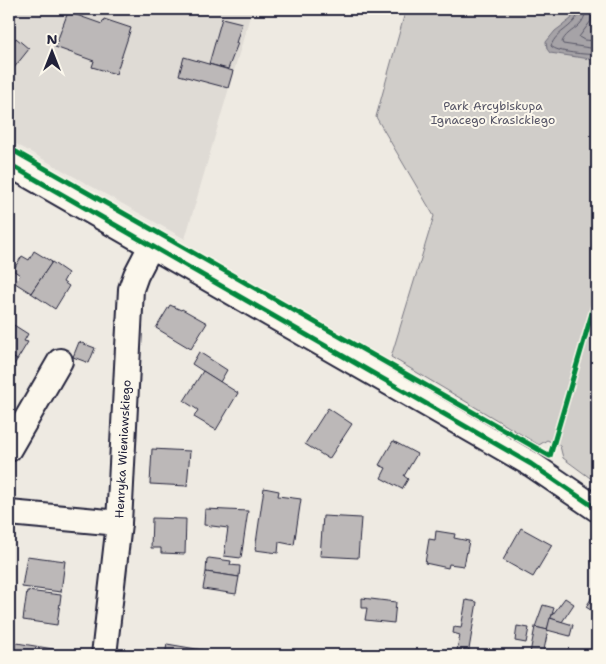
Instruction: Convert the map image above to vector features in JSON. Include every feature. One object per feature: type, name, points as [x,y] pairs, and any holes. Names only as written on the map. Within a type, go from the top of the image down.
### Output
[{"type":"street","points":[[9,164],[531,464],[597,509]]},
{"type":"street","name":"Henryka Wieniawskiego","points":[[104,655],[119,523],[131,289],[136,275],[152,246]]},
{"type":"street","points":[[9,449],[60,361]]},
{"type":"street","points":[[9,513],[119,523]]},
{"type":"shaded area","points":[[9,9],[252,9],[185,239],[9,140]]},
{"type":"green space","name":"Park Arcybiskupa Ignacego Krasickiego","points":[[406,9],[597,9],[597,483],[563,458],[560,446],[547,440],[539,445],[391,357],[434,216],[376,117]]},
{"type":"water","points":[[575,9],[597,9],[597,60],[550,53],[547,49],[546,42],[555,31],[571,19]]},
{"type":"building","points":[[68,12],[102,24],[104,19],[131,28],[116,74],[92,67],[94,61],[55,47]]},
{"type":"building","points":[[222,18],[242,23],[236,43],[238,43],[228,69],[209,64]]},
{"type":"building","points":[[16,38],[29,49],[9,74],[9,47]]},
{"type":"building","points":[[184,57],[233,71],[228,88],[179,75]]},
{"type":"building","points":[[34,251],[52,262],[31,293],[15,283],[20,275],[13,270],[22,256],[29,260]]},
{"type":"building","points":[[52,262],[68,273],[63,282],[69,286],[55,309],[31,293]]},
{"type":"building","points":[[170,305],[182,309],[207,323],[191,349],[156,328]]},
{"type":"building","points":[[9,322],[28,334],[24,341],[28,342],[17,360],[9,355]]},
{"type":"building","points":[[79,342],[95,348],[89,363],[73,357]]},
{"type":"building","points":[[199,352],[227,370],[220,382],[192,364]]},
{"type":"building","points":[[9,355],[17,360],[9,372]]},
{"type":"building","points":[[203,371],[238,393],[216,430],[194,417],[198,410],[184,401]]},
{"type":"building","points":[[328,408],[352,424],[329,459],[305,444]]},
{"type":"building","points":[[393,441],[417,454],[404,476],[408,479],[402,489],[381,478],[386,468],[379,465]]},
{"type":"building","points":[[152,449],[190,451],[187,486],[150,484]]},
{"type":"building","points":[[264,488],[279,491],[278,496],[301,499],[294,545],[279,542],[278,553],[255,550]]},
{"type":"building","points":[[205,509],[248,511],[241,558],[224,556],[228,528],[204,525]]},
{"type":"building","points":[[323,516],[361,518],[358,558],[320,556]]},
{"type":"building","points":[[152,518],[186,519],[185,554],[161,553],[161,548],[151,548]]},
{"type":"building","points":[[521,528],[552,545],[533,577],[503,560]]},
{"type":"building","points":[[436,531],[455,534],[454,538],[469,541],[464,566],[449,564],[448,568],[425,563],[429,539],[435,540]]},
{"type":"building","points":[[27,556],[65,561],[61,592],[22,587]]},
{"type":"building","points":[[207,559],[231,561],[230,565],[240,566],[239,577],[206,572]]},
{"type":"building","points":[[206,572],[239,577],[236,594],[203,589]]},
{"type":"building","points":[[597,589],[597,614],[586,607]]},
{"type":"building","points":[[27,591],[61,595],[57,625],[23,620]]},
{"type":"building","points":[[362,598],[396,602],[394,623],[365,620],[367,608],[362,608]]},
{"type":"building","points":[[565,598],[574,604],[562,622],[550,618]]},
{"type":"building","points":[[466,600],[477,602],[468,655],[456,655],[460,635],[453,633],[454,627],[461,628]]},
{"type":"building","points":[[543,605],[554,608],[547,630],[535,627]]},
{"type":"building","points":[[550,618],[573,625],[570,636],[547,630]]},
{"type":"building","points":[[517,626],[529,628],[526,643],[515,641]]},
{"type":"building","points":[[535,627],[548,630],[543,655],[530,653]]},
{"type":"building","points":[[11,642],[53,649],[52,655],[9,655]]},
{"type":"building","points":[[167,644],[202,650],[201,655],[165,655]]},
{"type":"cycle path","points":[[9,148],[550,456],[597,296]]},
{"type":"cycle path","points":[[9,164],[531,464],[597,509]]}]
